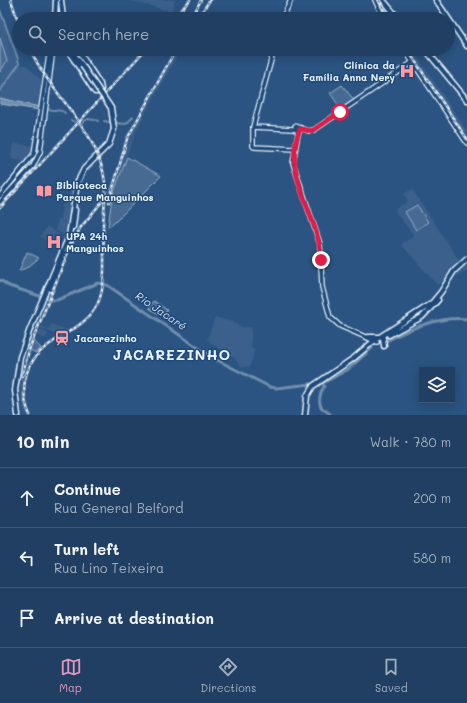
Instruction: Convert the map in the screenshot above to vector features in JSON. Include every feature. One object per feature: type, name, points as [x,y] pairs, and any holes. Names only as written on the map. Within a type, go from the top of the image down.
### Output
[{"type":"main road","points":[[56,0],[56,12]]},
{"type":"main road","points":[[61,0],[62,12]]},
{"type":"main road","points":[[285,12],[291,0]]},
{"type":"main road","points":[[375,0],[381,12]]},
{"type":"main road","points":[[383,0],[393,12]]},
{"type":"main road","points":[[436,0],[444,12]]},
{"type":"main road","points":[[56,6],[58,9],[62,8]]},
{"type":"main road","points":[[455,28],[467,46]]},
{"type":"main road","points":[[0,202],[37,158],[44,111],[49,56]]},
{"type":"main road","points":[[44,105],[52,56]]},
{"type":"main road","points":[[72,56],[94,90],[99,92],[101,90],[100,84],[82,56]]},
{"type":"main road","points":[[18,415],[15,394],[16,378],[21,354],[72,236],[80,184],[84,173],[109,144],[114,129],[110,108],[77,56]]},
{"type":"main road","points":[[272,56],[253,127],[252,145],[254,147],[295,149]]},
{"type":"main road","points":[[409,56],[467,143]]},
{"type":"main road","points":[[431,56],[467,100]]},
{"type":"main road","points":[[296,126],[314,130],[413,62]]},
{"type":"main road","points":[[0,196],[32,160],[36,149],[44,111]]},
{"type":"main road","points":[[253,127],[296,130],[298,134]]},
{"type":"main road","points":[[301,128],[298,134],[293,160],[320,244],[322,287],[331,318],[340,326],[376,341]]},
{"type":"main road","points":[[368,337],[382,337],[420,318],[436,303],[466,260]]},
{"type":"main road","points":[[305,415],[306,396],[313,386],[428,306],[441,292],[454,271],[466,260]]},
{"type":"main road","points":[[382,337],[384,346]]},
{"type":"shaded area","points":[[128,0],[175,0],[172,12]]},
{"type":"shaded area","points":[[0,12],[12,43],[12,56],[17,56],[18,59],[17,65],[26,65],[42,81],[39,106],[0,98]]},
{"type":"shaded area","points":[[0,38],[7,61],[0,72]]},
{"type":"shaded area","points":[[174,56],[177,56],[138,127],[117,181],[107,197],[81,227],[71,247],[39,325],[49,329],[51,324],[67,330],[59,336],[38,327],[38,329],[48,333],[46,339],[36,334],[27,356],[22,381],[23,395],[28,415],[25,415],[20,389],[22,363],[64,257],[77,230],[104,196],[115,179],[135,126]]},
{"type":"shaded area","points":[[411,56],[417,56],[467,131],[467,140]]},
{"type":"shaded area","points":[[342,85],[354,100],[341,109],[330,93]]},
{"type":"shaded area","points":[[0,98],[40,107],[39,110],[0,104]]},
{"type":"shaded area","points":[[13,143],[34,146],[27,162],[11,159]]},
{"type":"shaded area","points":[[127,157],[161,176],[112,225],[108,227],[112,197]]},
{"type":"shaded area","points":[[412,189],[458,259],[467,266],[467,271],[437,285],[401,244],[414,236],[394,210],[408,201],[404,194]]},
{"type":"shaded area","points":[[70,191],[75,192],[66,236],[55,230],[58,220],[60,220],[62,205],[68,199]]},
{"type":"shaded area","points":[[417,205],[428,222],[416,230],[405,212]]},
{"type":"shaded area","name":"UPA 24h Manguinhos","points":[[47,226],[62,237],[57,247],[40,237]]},
{"type":"shaded area","points":[[27,252],[39,258],[28,267],[19,271]]},
{"type":"shaded area","points":[[154,301],[167,310],[163,317],[149,308]]},
{"type":"shaded area","points":[[215,317],[233,322],[241,327],[251,327],[251,348],[254,349],[254,353],[250,367],[242,367],[234,358],[207,340]]},
{"type":"shaded area","points":[[30,338],[41,348],[36,353],[26,348]]},
{"type":"waterway","points":[[0,10],[12,43]]},
{"type":"waterway","points":[[0,91],[19,64],[17,56]]},
{"type":"waterway","points":[[45,109],[62,111],[65,113]]},
{"type":"waterway","points":[[116,123],[126,124],[133,117]]},
{"type":"waterway","points":[[83,122],[88,119],[94,120]]},
{"type":"waterway","points":[[71,120],[76,123]]},
{"type":"waterway","points":[[104,121],[109,122]]},
{"type":"waterway","name":"Rio Jacaré","points":[[0,280],[9,286],[52,300],[57,300],[98,283],[107,285],[213,358],[270,387],[276,388],[311,384]]},
{"type":"waterway","name":"Rio Jacaré","points":[[385,342],[404,332],[435,321],[446,319],[467,319]]},
{"type":"waterway","name":"Rio Jacaré","points":[[330,414],[322,408],[320,403],[324,386],[323,383],[347,370],[372,348]]},
{"type":"railway","points":[[11,0],[15,12]]},
{"type":"railway","points":[[179,12],[190,0]]},
{"type":"railway","points":[[195,12],[201,0]]},
{"type":"railway","points":[[202,12],[210,0]]},
{"type":"railway","points":[[379,0],[385,12]]},
{"type":"railway","points":[[30,415],[24,389],[25,380],[30,366],[37,355],[47,346],[80,325],[97,305],[103,287],[104,276],[103,224],[105,192],[105,182],[101,163],[93,145],[84,129],[50,82],[34,56]]},
{"type":"railway","points":[[0,208],[140,56]]},
{"type":"railway","points":[[109,202],[127,139],[172,56]]},
{"type":"railway","points":[[412,56],[467,139]]},
{"type":"railway","points":[[22,376],[30,347],[71,245],[81,227],[105,198]]},
{"type":"place","name":"Clínica da Família Anna Nery","points":[[407,71]]},
{"type":"place","name":"Biblioteca Parque Manguinhos","points":[[44,191]]},
{"type":"place","name":"UPA 24h Manguinhos","points":[[54,242]]},
{"type":"place","name":"Jacarezinho","points":[[62,338]]},
{"type":"district","name":"JACAREZINHO","points":[[172,355]]},
{"type":"route","points":[[321,260],[320,246],[316,230],[302,194],[293,163],[293,158],[298,134],[301,128],[312,131],[340,112]]}]
